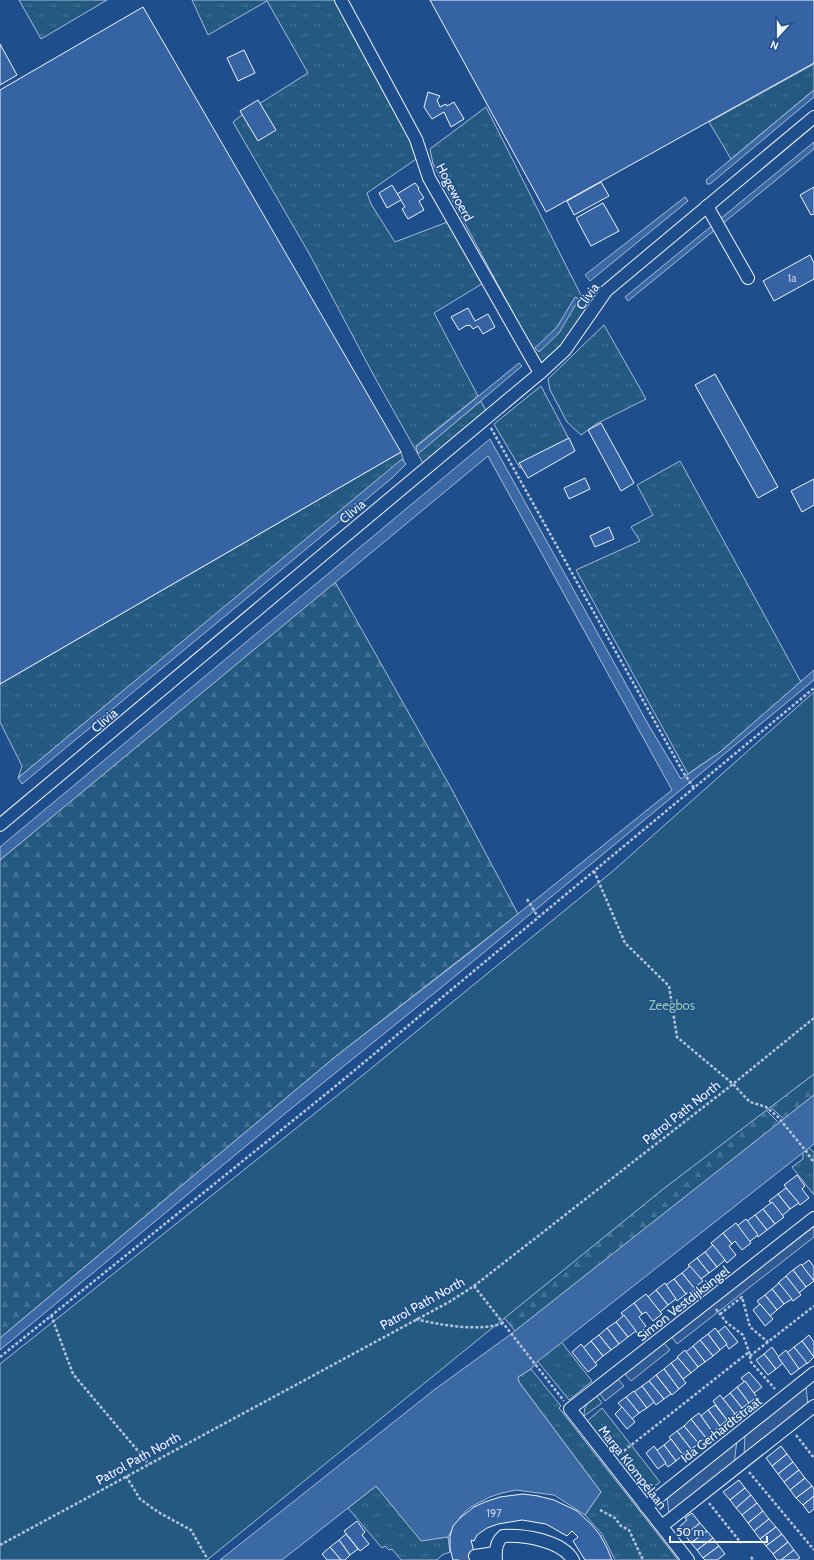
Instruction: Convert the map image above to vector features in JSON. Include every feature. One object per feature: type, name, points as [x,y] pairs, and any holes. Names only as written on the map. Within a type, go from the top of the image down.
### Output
[{"type":"street","name":"Hogewoerd","points":[[341,0],[416,139],[429,178],[540,373]]},
{"type":"street","name":"Clivia","points":[[0,825],[540,373],[565,350],[606,291],[814,117]]},
{"type":"street","points":[[707,206],[748,278]]},
{"type":"street","name":"Simon Vestdijksingel","points":[[570,1410],[814,1218]]},
{"type":"street","name":"Ida Gerhardtstraat","points":[[646,1507],[814,1373]]},
{"type":"street","points":[[662,1526],[743,1464],[814,1406]]},
{"type":"street","name":"Marga Klompélaan","points":[[570,1410],[688,1560]]},
{"type":"street","points":[[475,1556],[496,1557],[498,1540],[503,1536],[531,1537],[561,1549],[573,1560]]},
{"type":"path","points":[[486,418],[675,758],[694,788]]},
{"type":"path","points":[[0,1357],[332,1089],[814,688]]},
{"type":"path","points":[[594,871],[625,943],[669,986],[677,1037],[733,1084],[750,1102],[766,1106],[778,1117],[814,1163]]},
{"type":"path","points":[[527,899],[538,917]]},
{"type":"path","name":"Patrol Path North","points":[[0,1545],[449,1302],[474,1286],[733,1084],[814,1018]]},
{"type":"path","points":[[474,1286],[570,1410]]},
{"type":"path","points":[[720,1314],[742,1297],[750,1327],[768,1342]]},
{"type":"path","points":[[709,1300],[728,1323],[743,1335],[751,1362],[783,1398]]},
{"type":"path","points":[[750,1356],[814,1306]]},
{"type":"path","points":[[51,1315],[73,1374],[149,1464]]},
{"type":"path","points":[[416,1319],[434,1324],[454,1326],[497,1326],[503,1323]]},
{"type":"path","points":[[610,1462],[749,1352]]},
{"type":"path","points":[[789,1426],[814,1458]]},
{"type":"path","points":[[743,1464],[814,1550]]},
{"type":"path","points":[[126,1476],[140,1499],[158,1512],[191,1530],[208,1560]]},
{"type":"path","points":[[703,1494],[741,1543]]},
{"type":"path","points":[[600,1510],[615,1518],[621,1526],[628,1530],[643,1560]]},
{"type":"green space","points":[[19,0],[107,0],[41,39]]},
{"type":"green space","points":[[192,0],[336,0],[419,157],[367,193],[371,204],[395,242],[450,221],[485,282],[434,313],[478,396],[416,446],[418,453],[481,401],[488,415],[424,465],[374,376],[310,255],[233,122],[243,114],[308,73],[267,1],[208,35]]},
{"type":"green space","points":[[814,64],[814,90],[731,159],[709,122]]},
{"type":"green space","points":[[486,107],[588,309],[568,341],[544,363],[536,360],[526,337],[433,164],[430,149]]},
{"type":"green space","points":[[604,325],[646,399],[596,424],[581,435],[567,422],[550,390],[548,379]]},
{"type":"green space","points":[[541,386],[570,441],[520,468],[494,424]]},
{"type":"green space","points":[[401,452],[404,462],[402,460],[18,778],[22,766],[0,722],[0,684]]},
{"type":"green space","points":[[680,461],[801,682],[720,752],[688,774],[576,570],[640,541],[631,527],[653,515],[637,485]]},
{"type":"green space","points":[[335,582],[451,788],[518,914],[335,1057],[0,1338],[0,860]]},
{"type":"green space","name":"Zeegbos","points":[[814,692],[814,1074],[662,1190],[207,1560],[0,1560],[0,1364],[363,1075],[613,871]]},
{"type":"green space","points":[[814,1026],[814,1095],[784,1119],[768,1105]]},
{"type":"green space","points":[[764,1108],[779,1123],[515,1331],[484,1293]]},
{"type":"green space","points":[[808,1148],[814,1152],[814,1195],[792,1167],[803,1159],[803,1153]]},
{"type":"green space","points":[[559,1339],[592,1381],[569,1400],[535,1358]]},
{"type":"green space","points":[[531,1369],[561,1406],[559,1408],[678,1560],[615,1560],[602,1534],[585,1515],[601,1492],[519,1382],[518,1377]]},
{"type":"green space","points":[[596,1395],[602,1403],[584,1416],[587,1404]]},
{"type":"green space","points":[[602,1408],[660,1482],[644,1495],[586,1422]]},
{"type":"green space","points":[[376,1486],[421,1540],[448,1537],[450,1552],[442,1555],[437,1560],[401,1560],[392,1549],[389,1550],[385,1546],[382,1548],[348,1508]]},
{"type":"shaded area","points":[[814,90],[814,97],[710,184],[707,184],[706,180]]},
{"type":"shaded area","points":[[814,142],[814,149],[628,301],[625,297]]},
{"type":"shaded area","points":[[685,197],[688,201],[590,281],[585,275]]},
{"type":"shaded area","points":[[575,297],[579,299],[559,333],[539,352],[535,348],[557,327]]},
{"type":"shaded area","points":[[519,363],[522,366],[418,454],[416,447]]},
{"type":"shaded area","points":[[490,439],[648,724],[681,779],[720,752],[814,670],[814,680],[448,982],[287,1112],[0,1350],[0,1338],[335,1057],[468,954],[672,790],[488,456],[0,860],[0,847]]},
{"type":"shaded area","points":[[402,459],[406,464],[392,478],[22,784],[18,778]]},
{"type":"shaded area","points":[[814,1095],[814,1144],[538,1361],[531,1369],[518,1377],[519,1382],[601,1492],[585,1515],[554,1495],[516,1490],[490,1497],[469,1508],[461,1516],[448,1537],[421,1541],[376,1486],[282,1560],[220,1560],[434,1390],[511,1334]]},
{"type":"shaded area","points":[[814,1224],[814,1237],[677,1344],[671,1336],[747,1278]]},
{"type":"shaded area","points":[[663,1342],[670,1350],[631,1381],[624,1373]]},
{"type":"shaded area","points":[[617,1378],[624,1386],[605,1401],[599,1392]]},
{"type":"shaded area","points":[[806,1386],[808,1406],[744,1457],[745,1434]]},
{"type":"shaded area","points":[[737,1440],[734,1465],[669,1516],[667,1496]]},
{"type":"building","points":[[430,0],[814,0],[814,63],[546,212]]},
{"type":"building","points":[[143,7],[401,452],[0,684],[0,90]]},
{"type":"building","points":[[0,44],[17,75],[0,85]]},
{"type":"building","points":[[244,50],[255,73],[238,81],[227,58]]},
{"type":"building","points":[[428,92],[440,96],[437,100],[440,107],[446,104],[447,106],[454,102],[464,119],[451,127],[444,112],[432,119],[424,107]]},
{"type":"building","points":[[258,100],[276,130],[258,141],[240,111]]},
{"type":"building","points":[[601,182],[609,196],[574,215],[567,201]]},
{"type":"building","points":[[415,183],[424,198],[419,201],[424,210],[408,219],[402,209],[405,207],[397,194]]},
{"type":"building","points":[[392,185],[401,200],[387,208],[379,193]]},
{"type":"building","points":[[814,187],[814,214],[811,215],[800,195]]},
{"type":"building","points":[[603,203],[619,231],[591,246],[576,218]]},
{"type":"building","points":[[810,255],[814,263],[814,279],[774,301],[763,281]]},
{"type":"building","points":[[468,308],[475,321],[488,314],[495,327],[483,334],[478,326],[473,329],[470,325],[467,325],[459,330],[451,317]]},
{"type":"building","points":[[715,374],[778,487],[758,498],[695,385]]},
{"type":"building","points":[[601,423],[634,483],[621,491],[588,430]]},
{"type":"building","points":[[569,438],[575,451],[528,478],[519,463]]},
{"type":"building","points":[[585,478],[590,489],[569,499],[564,488]]},
{"type":"building","points":[[814,479],[814,505],[802,512],[791,491]]},
{"type":"building","points":[[609,527],[614,539],[595,547],[590,536]]},
{"type":"building","points":[[797,1175],[805,1186],[802,1189],[809,1198],[800,1205],[784,1185]]},
{"type":"building","points":[[786,1188],[799,1203],[790,1209],[778,1194]]},
{"type":"building","points":[[778,1194],[790,1209],[782,1216],[769,1201]]},
{"type":"building","points":[[772,1202],[784,1217],[775,1224],[763,1209]]},
{"type":"building","points":[[763,1209],[775,1224],[767,1230],[755,1215]]},
{"type":"building","points":[[755,1215],[767,1230],[758,1237],[747,1221]]},
{"type":"building","points":[[746,1219],[758,1235],[749,1242],[737,1226]]},
{"type":"building","points":[[736,1223],[751,1243],[742,1250],[735,1241],[732,1244],[723,1233]]},
{"type":"building","points":[[723,1233],[732,1244],[729,1246],[736,1255],[727,1263],[711,1243]]},
{"type":"building","points":[[713,1245],[725,1260],[717,1267],[705,1252]]},
{"type":"building","points":[[705,1252],[717,1267],[709,1273],[697,1258]]},
{"type":"building","points":[[697,1258],[709,1273],[701,1279],[688,1265]]},
{"type":"building","points":[[809,1260],[814,1267],[814,1281],[801,1266]]},
{"type":"building","points":[[801,1264],[814,1281],[806,1287],[793,1270]]},
{"type":"building","points":[[690,1266],[703,1281],[694,1288],[682,1273]]},
{"type":"building","points":[[793,1270],[806,1287],[799,1293],[786,1276]]},
{"type":"building","points":[[682,1273],[694,1288],[686,1294],[674,1279]]},
{"type":"building","points":[[786,1276],[801,1295],[793,1301],[778,1283]]},
{"type":"building","points":[[674,1279],[686,1294],[677,1301],[666,1285]]},
{"type":"building","points":[[665,1283],[676,1299],[668,1305],[656,1290]]},
{"type":"building","points":[[779,1283],[792,1299],[784,1304],[772,1289]]},
{"type":"building","points":[[772,1289],[784,1304],[777,1310],[765,1295]]},
{"type":"building","points":[[656,1290],[668,1305],[660,1312],[648,1297]]},
{"type":"building","points":[[646,1294],[662,1314],[653,1321],[646,1312],[642,1314],[634,1303]]},
{"type":"building","points":[[765,1295],[777,1310],[770,1316],[757,1301]]},
{"type":"building","points":[[634,1303],[642,1314],[639,1317],[646,1326],[637,1333],[621,1313]]},
{"type":"building","points":[[760,1304],[773,1319],[765,1326],[753,1310]]},
{"type":"building","points":[[624,1315],[636,1331],[628,1337],[616,1322]]},
{"type":"building","points":[[616,1322],[628,1337],[619,1344],[607,1328]]},
{"type":"building","points":[[725,1326],[738,1342],[729,1349],[718,1332]]},
{"type":"building","points":[[607,1328],[619,1344],[611,1350],[599,1335]]},
{"type":"building","points":[[715,1328],[727,1344],[720,1350],[708,1334]]},
{"type":"building","points":[[708,1334],[720,1350],[713,1356],[700,1340]]},
{"type":"building","points":[[599,1335],[611,1350],[603,1356],[591,1341]]},
{"type":"building","points":[[809,1335],[814,1342],[814,1357],[802,1341]]},
{"type":"building","points":[[700,1340],[713,1356],[705,1362],[693,1346]]},
{"type":"building","points":[[591,1341],[603,1356],[595,1363],[583,1348]]},
{"type":"building","points":[[802,1341],[814,1357],[807,1364],[794,1347]]},
{"type":"building","points":[[581,1344],[597,1365],[588,1372],[572,1352]]},
{"type":"building","points":[[693,1346],[705,1362],[698,1367],[686,1352]]},
{"type":"building","points":[[772,1347],[783,1363],[776,1369],[764,1354]]},
{"type":"building","points":[[794,1347],[807,1363],[799,1369],[787,1353]]},
{"type":"building","points":[[685,1350],[698,1367],[691,1373],[677,1357]]},
{"type":"building","points":[[786,1350],[799,1369],[791,1375],[778,1357]]},
{"type":"building","points":[[764,1354],[776,1369],[768,1375],[756,1360]]},
{"type":"building","points":[[678,1358],[691,1373],[683,1379],[671,1363]]},
{"type":"building","points":[[671,1363],[686,1383],[679,1389],[664,1369]]},
{"type":"building","points":[[664,1369],[679,1389],[672,1395],[656,1375]]},
{"type":"building","points":[[749,1372],[762,1387],[754,1393],[741,1378]]},
{"type":"building","points":[[656,1375],[671,1394],[664,1399],[649,1381]]},
{"type":"building","points":[[649,1381],[664,1399],[656,1405],[642,1386]]},
{"type":"building","points":[[745,1381],[757,1397],[749,1403],[737,1387]]},
{"type":"building","points":[[642,1386],[654,1402],[647,1408],[634,1392]]},
{"type":"building","points":[[737,1387],[749,1403],[742,1408],[730,1393]]},
{"type":"building","points":[[634,1391],[647,1408],[639,1413],[626,1397]]},
{"type":"building","points":[[730,1393],[742,1408],[735,1414],[723,1399]]},
{"type":"building","points":[[720,1395],[735,1414],[727,1420],[713,1401]]},
{"type":"building","points":[[626,1397],[639,1413],[632,1419],[618,1403]]},
{"type":"building","points":[[715,1405],[727,1420],[720,1426],[708,1410]]},
{"type":"building","points":[[622,1407],[635,1422],[627,1429],[615,1414]]},
{"type":"building","points":[[708,1410],[720,1426],[713,1433],[701,1416]]},
{"type":"building","points":[[699,1413],[713,1433],[706,1438],[691,1419]]},
{"type":"building","points":[[691,1419],[706,1438],[699,1444],[684,1426]]},
{"type":"building","points":[[684,1426],[699,1444],[691,1449],[677,1431]]},
{"type":"building","points":[[677,1431],[691,1449],[683,1455],[669,1437]]},
{"type":"building","points":[[671,1439],[683,1455],[676,1461],[664,1445]]},
{"type":"building","points":[[664,1445],[676,1461],[668,1467],[656,1451]]},
{"type":"building","points":[[654,1446],[666,1463],[658,1469],[646,1453]]},
{"type":"building","points":[[781,1446],[787,1454],[772,1466],[766,1458]]},
{"type":"building","points":[[787,1454],[793,1462],[778,1474],[772,1466]]},
{"type":"building","points":[[793,1462],[799,1470],[784,1482],[778,1474]]},
{"type":"building","points":[[799,1470],[805,1478],[790,1490],[784,1482]]},
{"type":"building","points":[[805,1478],[812,1486],[796,1498],[790,1490]]},
{"type":"building","points":[[739,1480],[745,1488],[730,1500],[723,1492]]},
{"type":"building","points":[[812,1486],[814,1489],[814,1496],[803,1505],[796,1498]]},
{"type":"building","points":[[745,1488],[751,1495],[736,1508],[730,1500]]},
{"type":"building","points":[[523,1494],[554,1500],[577,1511],[600,1535],[612,1560],[585,1560],[573,1541],[578,1537],[572,1531],[567,1536],[546,1524],[522,1520],[498,1524],[487,1528],[477,1535],[474,1541],[471,1540],[476,1560],[453,1560],[450,1549],[450,1536],[453,1526],[460,1518],[474,1507],[485,1502],[500,1497]]},
{"type":"building","points":[[751,1495],[757,1503],[742,1515],[736,1508]]},
{"type":"building","points":[[814,1496],[814,1509],[809,1513],[803,1505]]},
{"type":"building","points":[[757,1503],[763,1511],[748,1523],[742,1515]]},
{"type":"building","points":[[763,1511],[769,1519],[754,1531],[748,1523]]},
{"type":"building","points":[[692,1513],[700,1523],[685,1535],[679,1527],[687,1520],[685,1518]]},
{"type":"building","points":[[769,1519],[776,1527],[760,1539],[754,1531]]},
{"type":"building","points":[[357,1521],[365,1532],[362,1535],[369,1544],[360,1551],[344,1531]]},
{"type":"building","points":[[700,1523],[707,1531],[691,1543],[685,1535]]},
{"type":"building","points":[[776,1527],[782,1534],[766,1546],[760,1539]]},
{"type":"building","points":[[707,1531],[713,1538],[697,1550],[691,1543]]},
{"type":"building","points":[[346,1534],[358,1549],[350,1555],[339,1540]]},
{"type":"building","points":[[782,1534],[788,1542],[773,1554],[766,1546]]},
{"type":"building","points":[[713,1538],[719,1546],[703,1558],[697,1550]]},
{"type":"building","points":[[339,1540],[350,1555],[345,1560],[341,1560],[330,1547]]},
{"type":"building","points":[[788,1542],[794,1550],[781,1560],[777,1560],[773,1554]]},
{"type":"building","points":[[719,1546],[725,1554],[717,1560],[705,1560],[703,1558]]},
{"type":"building","points":[[330,1547],[341,1560],[327,1560],[322,1554]]},
{"type":"building","points":[[794,1550],[800,1558],[797,1560],[781,1560]]},
{"type":"tunnel","points":[[459,1560],[475,1556]]}]
